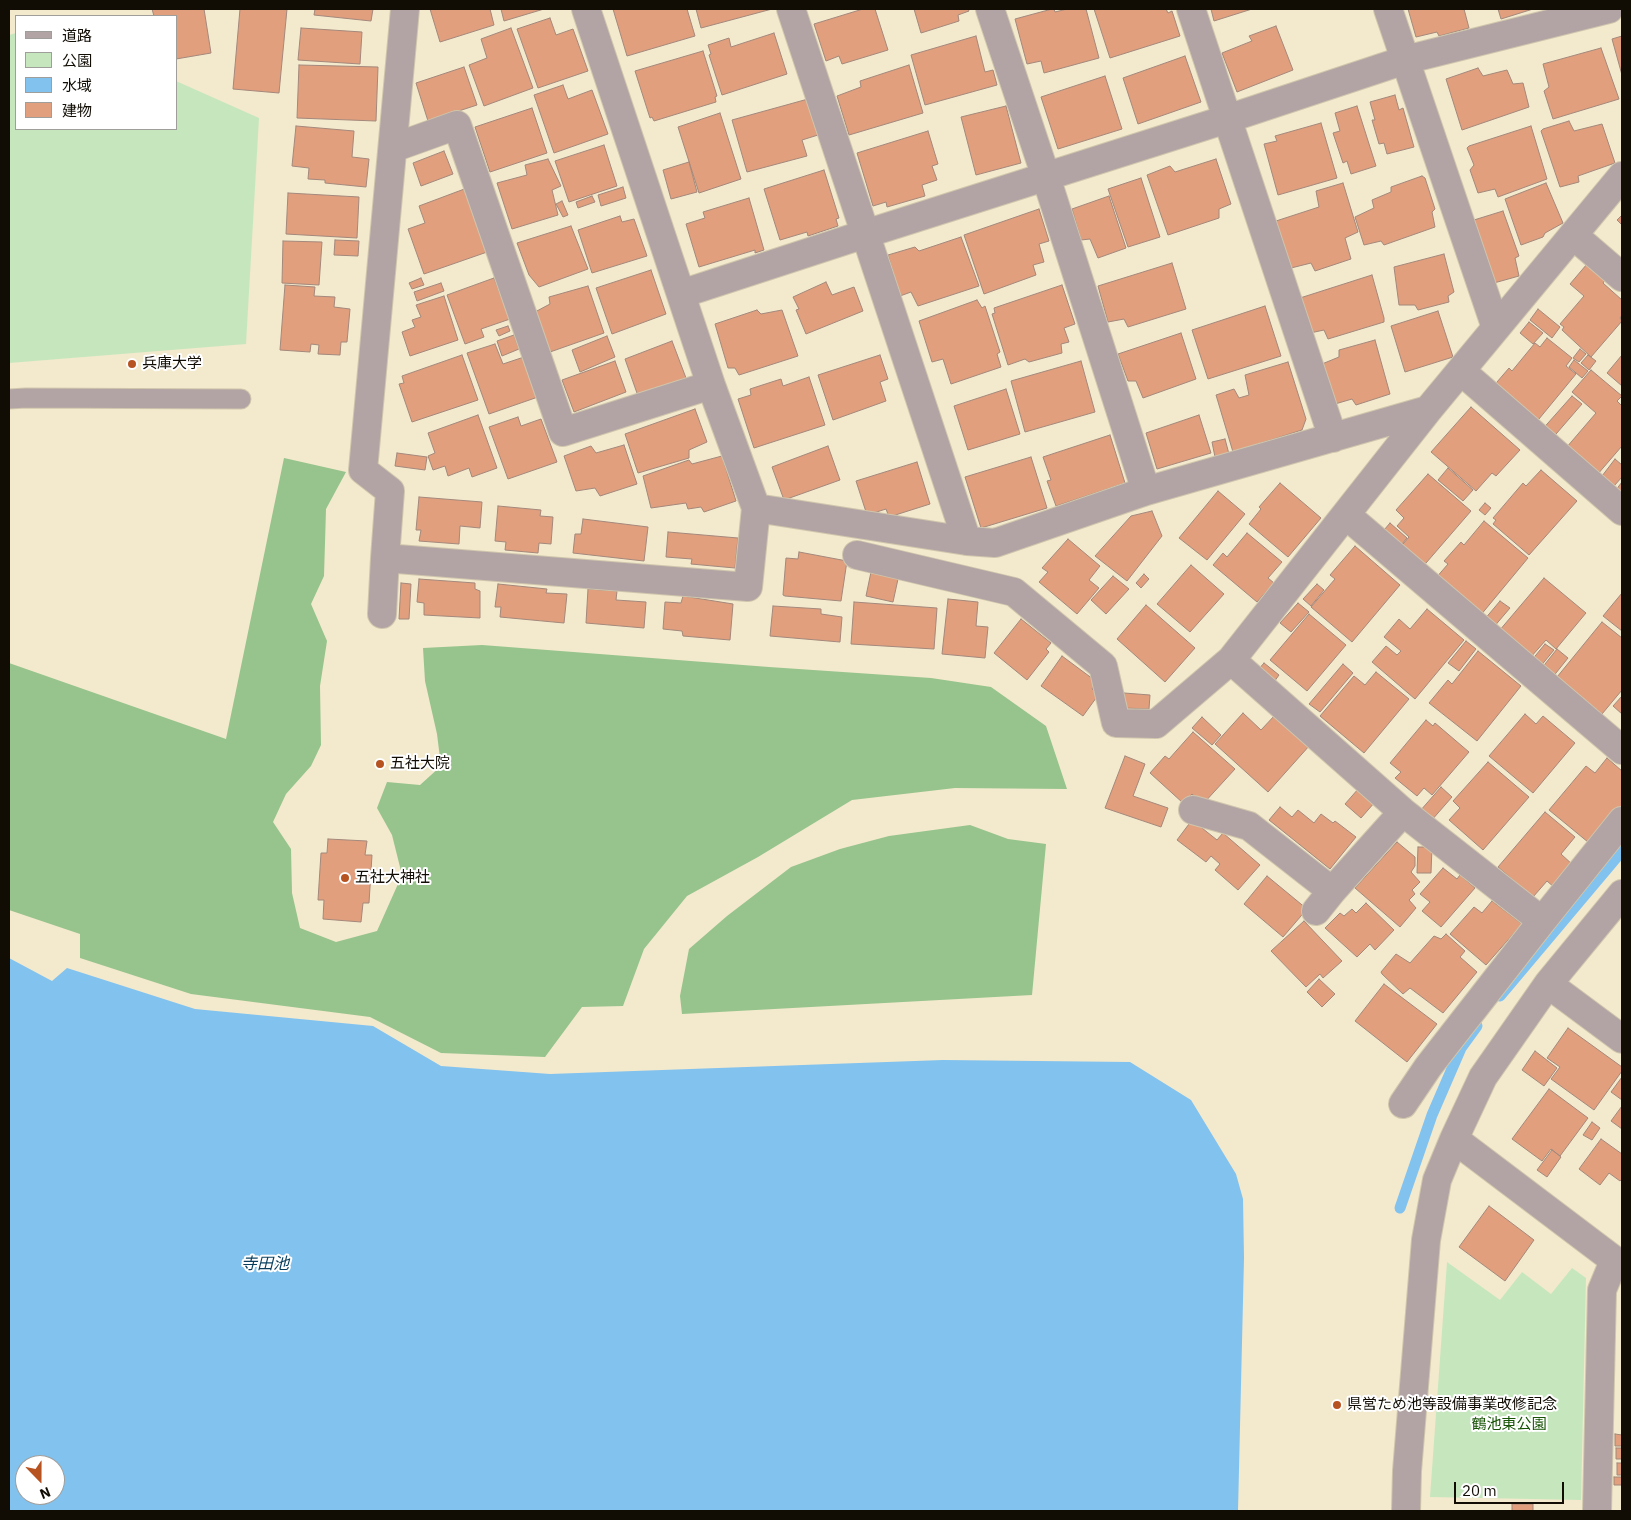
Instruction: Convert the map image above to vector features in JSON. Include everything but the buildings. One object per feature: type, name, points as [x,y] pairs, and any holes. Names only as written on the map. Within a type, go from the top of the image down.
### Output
[{"type":"street","points":[[382,614],[390,491],[362,470],[405,9]]},
{"type":"street","points":[[386,558],[748,587],[756,508],[711,386],[586,9]]},
{"type":"street","points":[[791,9],[967,542]]},
{"type":"street","points":[[990,9],[1046,177],[1146,491]]},
{"type":"street","points":[[1191,9],[1333,438]]},
{"type":"street","points":[[1388,9],[1496,328]]},
{"type":"street","points":[[681,294],[1405,60],[1567,14],[1609,9]]},
{"type":"street","points":[[393,148],[458,126],[563,432],[711,386]]},
{"type":"street","points":[[857,555],[1014,592],[1104,666],[1116,723],[1156,724],[1231,660],[1428,410],[1622,176]]},
{"type":"street","points":[[1572,235],[1622,277]]},
{"type":"street","points":[[1461,371],[1622,512]]},
{"type":"street","points":[[756,508],[967,542],[995,543],[1146,491],[1428,410]]},
{"type":"street","points":[[1346,515],[1622,750]]},
{"type":"street","points":[[1231,660],[1403,812],[1542,921]]},
{"type":"street","points":[[1193,810],[1249,826],[1324,901],[1403,812]]},
{"type":"street","points":[[1403,1104],[1428,1067],[1622,820]]},
{"type":"street","points":[[1406,1511],[1407,1471],[1426,1240],[1437,1180],[1483,1077],[1548,984],[1622,894]]},
{"type":"street","points":[[1548,984],[1622,1039]]},
{"type":"street","points":[[1454,1139],[1618,1264],[1602,1290],[1597,1511]]},
{"type":"lane","points":[[9,399],[241,399]]},
{"type":"green space","points":[[15,33],[15,130],[178,130],[178,82],[259,118],[246,344],[9,363],[9,35]]},
{"type":"green space","points":[[284,458],[346,472],[326,509],[324,576],[311,604],[327,641],[320,686],[321,745],[311,766],[286,794],[273,822],[291,849],[292,893],[300,928],[336,942],[377,931],[402,875],[392,835],[377,808],[387,782],[420,785],[441,766],[437,734],[425,681],[423,648],[482,645],[931,678],[991,687],[1046,726],[1067,789],[955,788],[852,800],[758,857],[687,896],[644,949],[623,1006],[582,1007],[545,1057],[441,1053],[370,1017],[191,994],[80,958],[80,934],[9,910],[9,663],[226,739]]},
{"type":"green space","points":[[970,825],[1008,839],[1046,844],[1032,995],[682,1014],[680,996],[689,949],[727,916],[791,867],[840,849],[889,836]]},
{"type":"green space","name":"鶴池東公園","points":[[1447,1262],[1500,1300],[1522,1272],[1551,1294],[1572,1268],[1586,1278],[1581,1500],[1430,1497]]},
{"type":"water","name":"寺田池","points":[[9,958],[52,981],[67,968],[195,1009],[373,1026],[441,1066],[550,1074],[943,1060],[1130,1062],[1191,1100],[1236,1174],[1243,1199],[1244,1258],[1238,1511],[9,1511]]},
{"type":"waterway","points":[[1500,996],[1622,851]]},
{"type":"waterway","points":[[1400,1208],[1432,1115],[1461,1048],[1477,1026]]},
{"type":"place","name":"兵庫大学","points":[[132,364]]},
{"type":"place","name":"五社大院","points":[[380,764]]},
{"type":"place","name":"五社大神社","points":[[345,878]]},
{"type":"place","name":"県営ため池等設備事業改修記念","points":[[1337,1405]]}]
